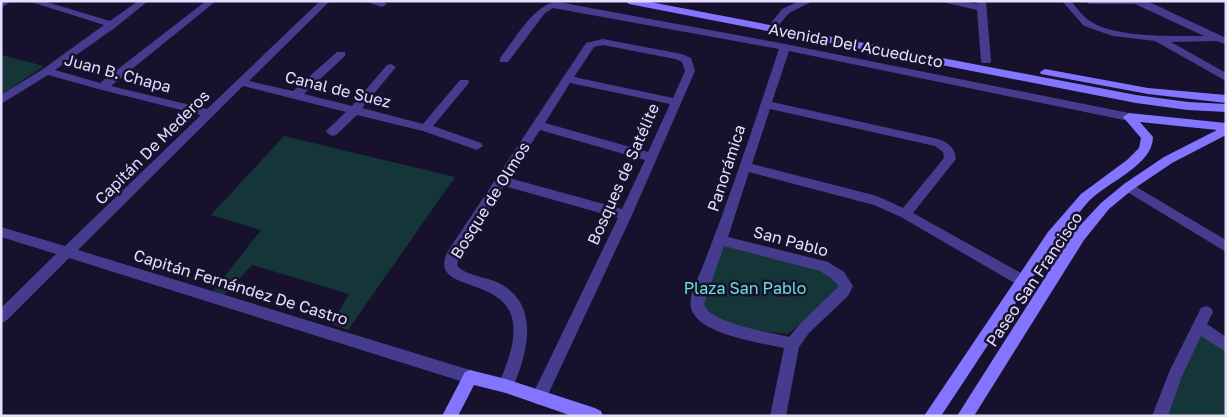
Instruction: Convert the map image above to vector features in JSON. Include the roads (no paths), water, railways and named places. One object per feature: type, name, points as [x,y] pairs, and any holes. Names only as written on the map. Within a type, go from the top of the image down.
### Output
[{"type":"street","points":[[1,5],[7,1]]},
{"type":"street","points":[[32,1],[113,25]]},
{"type":"street","points":[[65,10],[78,1]]},
{"type":"street","points":[[1,100],[47,71],[144,1]]},
{"type":"street","points":[[102,87],[212,1]]},
{"type":"street","name":"Capitán De Mederos","points":[[1,318],[209,113],[326,1]]},
{"type":"street","points":[[368,1],[382,4]]},
{"type":"street","name":"Avenida Del Acueducto","points":[[629,1],[1150,101],[1226,108]]},
{"type":"street","name":"Avenida Del Acueducto","points":[[670,1],[1148,91],[1226,99]]},
{"type":"street","points":[[776,22],[780,14],[786,10],[809,1]]},
{"type":"street","points":[[942,1],[981,5],[986,61]]},
{"type":"street","points":[[1066,1],[1083,21],[1095,28],[1158,38],[1221,40]]},
{"type":"street","points":[[1089,1],[1143,1]]},
{"type":"street","points":[[1138,2],[1221,40]]},
{"type":"street","name":"Avenida Del Acueducto","points":[[504,60],[542,11],[551,5],[785,47],[1129,117],[1226,128]]},
{"type":"street","points":[[1158,38],[1226,78]]},
{"type":"street","name":"Bosques de Satélite","points":[[539,398],[626,215],[650,157],[690,71],[687,60],[678,56],[603,42],[596,42],[586,48]]},
{"type":"street","name":"Panorámica","points":[[785,47],[720,240],[697,300],[697,308],[701,314],[713,322],[792,344]]},
{"type":"street","name":"Bosque de Olmos","points":[[506,386],[519,347],[521,321],[515,305],[505,293],[492,285],[457,274],[452,270],[450,264],[452,255],[502,181],[586,48]]},
{"type":"street","points":[[296,95],[341,54]]},
{"type":"street","points":[[332,132],[354,111],[391,67]]},
{"type":"street","name":"Juan B. Chapa","points":[[47,71],[102,87],[209,113]]},
{"type":"street","points":[[567,79],[675,102]]},
{"type":"street","name":"Canal de Suez","points":[[241,82],[426,128],[477,146]]},
{"type":"street","points":[[426,128],[464,82]]},
{"type":"street","points":[[765,104],[938,143],[945,147],[950,152],[950,158],[905,214]]},
{"type":"street","name":"Paseo San Francisco","points":[[932,416],[1053,236],[1085,197],[1131,163],[1148,144],[1147,137],[1129,117]]},
{"type":"street","points":[[537,125],[650,157]]},
{"type":"street","name":"Paseo San Francisco","points":[[965,416],[1079,236],[1106,206],[1128,187],[1168,160],[1226,128]]},
{"type":"street","points":[[744,166],[877,201],[905,214],[1023,281]]},
{"type":"street","points":[[502,181],[626,215]]},
{"type":"street","points":[[1128,187],[1226,247]]},
{"type":"street","name":"Capitán Fernández De Castro","points":[[1,232],[470,377]]},
{"type":"street","name":"San Pablo","points":[[720,240],[822,266],[842,278],[846,286],[843,292],[804,329],[792,344]]},
{"type":"street","points":[[1160,416],[1175,375],[1202,319],[1226,346]]},
{"type":"street","points":[[778,416],[792,344]]},
{"type":"street","points":[[450,416],[470,377],[506,386],[595,416]]},
{"type":"park label","name":"Plaza San Pablo","points":[[745,288]]}]
